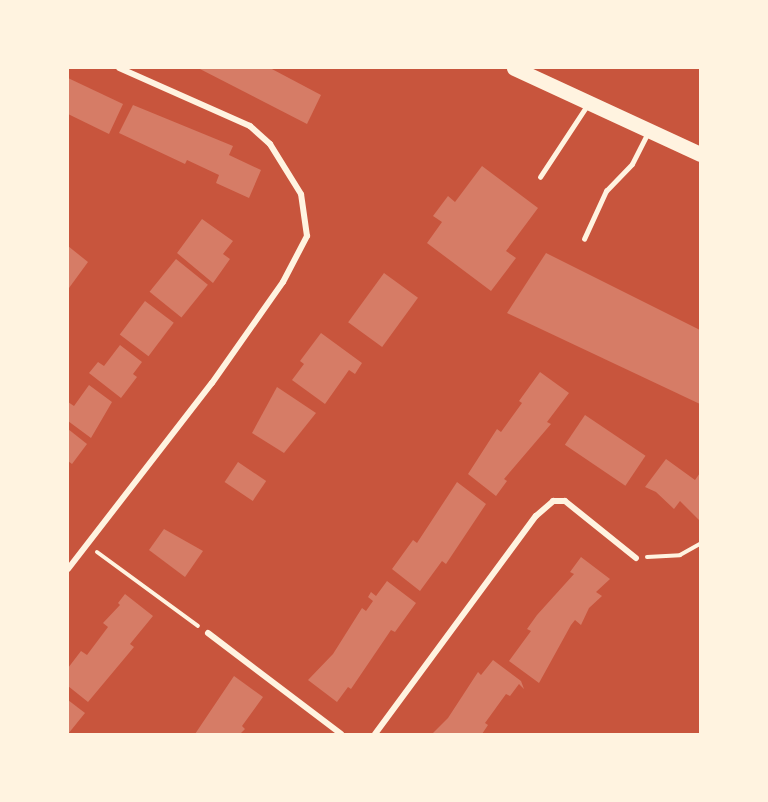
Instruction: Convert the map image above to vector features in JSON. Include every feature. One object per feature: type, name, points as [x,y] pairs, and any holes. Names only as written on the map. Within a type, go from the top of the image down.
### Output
[{"type":"main road","points":[[514,68],[697,154]]},
{"type":"street","points":[[68,569],[212,383],[283,282],[307,236],[301,194],[270,144],[250,126],[119,68]]},
{"type":"street","points":[[375,735],[536,516],[553,501],[565,501],[636,558]]},
{"type":"street","points":[[208,633],[341,735]]},
{"type":"lane","points":[[540,177],[590,102]]},
{"type":"lane","points":[[584,239],[606,191],[633,164],[649,130]]},
{"type":"path","points":[[86,544],[208,633]]},
{"type":"path","points":[[636,558],[680,555],[700,544]]},
{"type":"building","points":[[198,68],[270,68],[321,95],[307,124]]},
{"type":"building","points":[[68,78],[123,104],[109,134],[68,114]]},
{"type":"building","points":[[133,105],[233,146],[229,155],[261,170],[249,198],[216,183],[219,175],[187,160],[185,164],[119,133]]},
{"type":"building","points":[[482,166],[538,208],[506,251],[516,258],[491,291],[427,243],[442,222],[433,216],[448,196],[455,202]]},
{"type":"building","points":[[202,219],[233,241],[223,254],[230,259],[213,283],[177,253]]},
{"type":"building","points":[[68,246],[88,262],[69,288],[68,287]]},
{"type":"building","points":[[546,253],[700,330],[700,404],[507,313]]},
{"type":"building","points":[[176,259],[208,285],[181,317],[150,292]]},
{"type":"building","points":[[384,273],[418,298],[382,347],[348,322]]},
{"type":"building","points":[[145,301],[174,323],[148,356],[120,335]]},
{"type":"building","points":[[321,333],[362,363],[355,374],[349,370],[325,404],[292,380],[304,364],[300,361]]},
{"type":"building","points":[[120,345],[142,362],[133,374],[137,377],[121,398],[89,373],[98,362],[104,366]]},
{"type":"building","points":[[540,372],[569,393],[547,422],[551,424],[504,479],[507,481],[496,496],[468,474],[497,429],[501,432],[522,403],[519,401]]},
{"type":"building","points":[[89,385],[112,402],[91,438],[68,421],[68,402],[74,406]]},
{"type":"building","points":[[277,387],[316,413],[284,453],[252,433]]},
{"type":"building","points":[[585,415],[646,456],[625,486],[565,445]]},
{"type":"building","points":[[68,429],[87,444],[72,464],[68,461]]},
{"type":"building","points":[[666,459],[695,480],[700,473],[700,521],[680,501],[674,509],[656,492],[645,487]]},
{"type":"building","points":[[238,462],[266,481],[253,501],[225,482]]},
{"type":"building","points":[[457,482],[486,504],[446,564],[442,561],[420,591],[392,569],[413,540],[417,543]]},
{"type":"building","points":[[164,529],[203,551],[185,577],[149,550]]},
{"type":"building","points":[[581,557],[610,579],[596,592],[602,596],[589,608],[581,625],[575,620],[571,625],[539,683],[509,661],[531,631],[527,629],[537,615],[574,574],[570,572]]},
{"type":"building","points":[[387,581],[416,603],[395,632],[391,630],[351,689],[348,687],[337,702],[308,680],[333,654],[362,608],[366,611],[373,601],[368,597],[371,592],[376,596]]},
{"type":"building","points":[[125,594],[153,616],[130,644],[134,647],[88,702],[68,686],[68,668],[81,651],[87,655],[108,627],[103,623],[120,605],[118,603]]},
{"type":"building","points":[[493,660],[521,681],[524,689],[519,684],[510,696],[506,694],[485,723],[488,725],[482,734],[432,734],[448,718],[478,672],[481,675]]},
{"type":"building","points":[[234,676],[263,697],[242,726],[245,729],[240,734],[195,734]]},
{"type":"building","points":[[68,700],[85,713],[68,734]]}]
